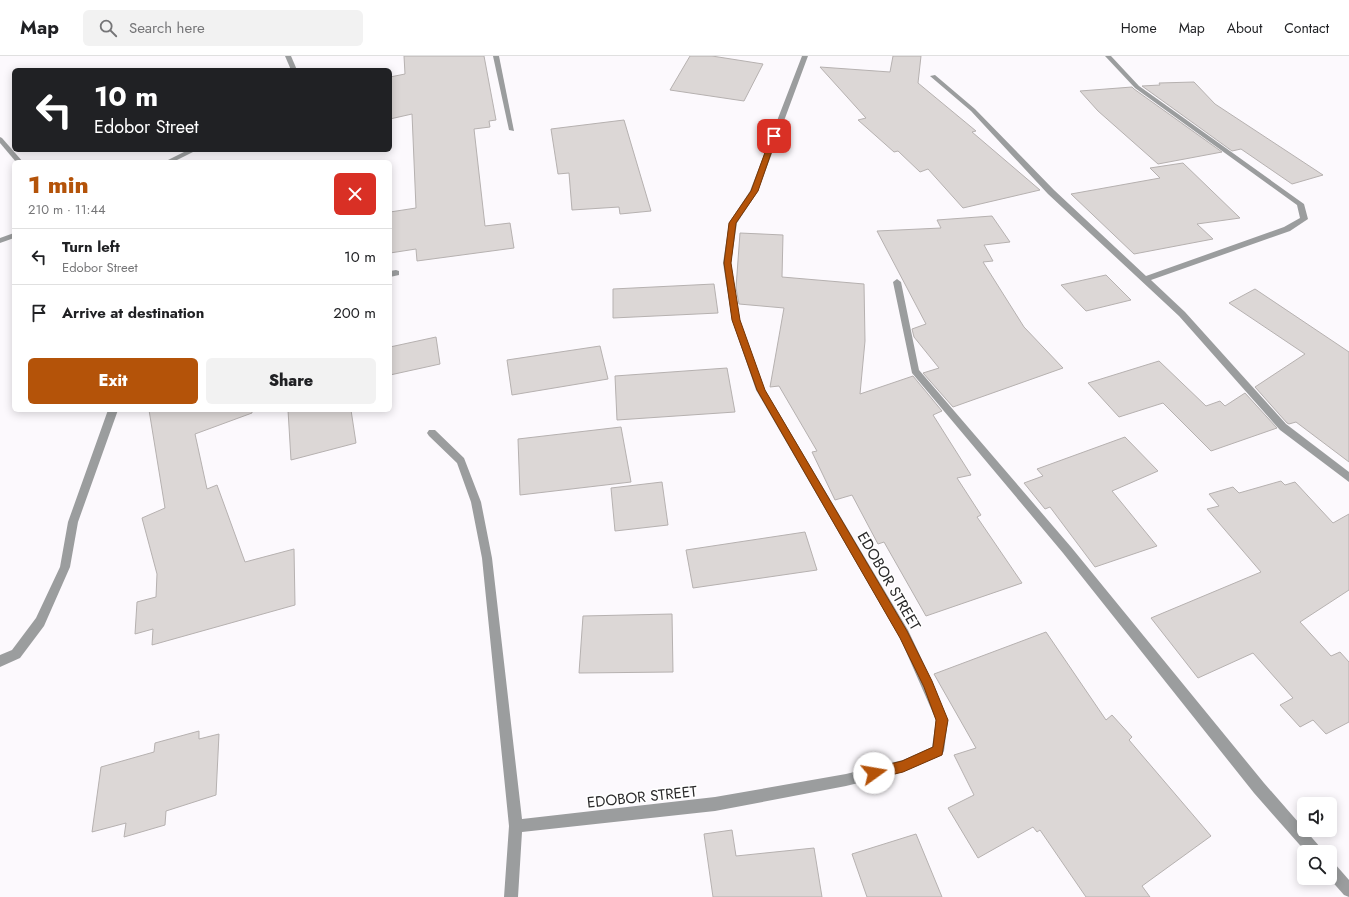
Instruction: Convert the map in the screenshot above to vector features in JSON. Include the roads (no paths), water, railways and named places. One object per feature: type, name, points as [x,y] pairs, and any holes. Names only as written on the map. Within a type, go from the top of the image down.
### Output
[{"type":"street","points":[[288,56],[293,68]]},
{"type":"street","points":[[496,56],[512,130]]},
{"type":"street","name":"EDOBOR STREET","points":[[516,826],[715,804],[846,780],[903,766],[938,751],[942,720],[928,685],[904,634],[761,390],[736,320],[728,263],[733,223],[754,191],[806,56]]},
{"type":"street","points":[[1108,56],[1137,87],[1300,204],[1304,219],[1287,229],[1144,280]]},
{"type":"street","points":[[933,76],[973,110],[1051,192],[1182,314],[1283,427],[1349,478]]},
{"type":"street","points":[[0,139],[18,160]]},
{"type":"street","points":[[172,160],[190,152]]},
{"type":"street","points":[[0,242],[12,236]]},
{"type":"street","points":[[897,282],[915,371],[1067,550],[1259,788],[1309,845]]},
{"type":"street","points":[[0,661],[16,654],[40,622],[65,567],[73,522],[112,412]]},
{"type":"street","points":[[432,433],[461,461],[476,502],[487,558],[516,826],[511,897]]},
{"type":"street","points":[[1337,877],[1349,890]]}]
